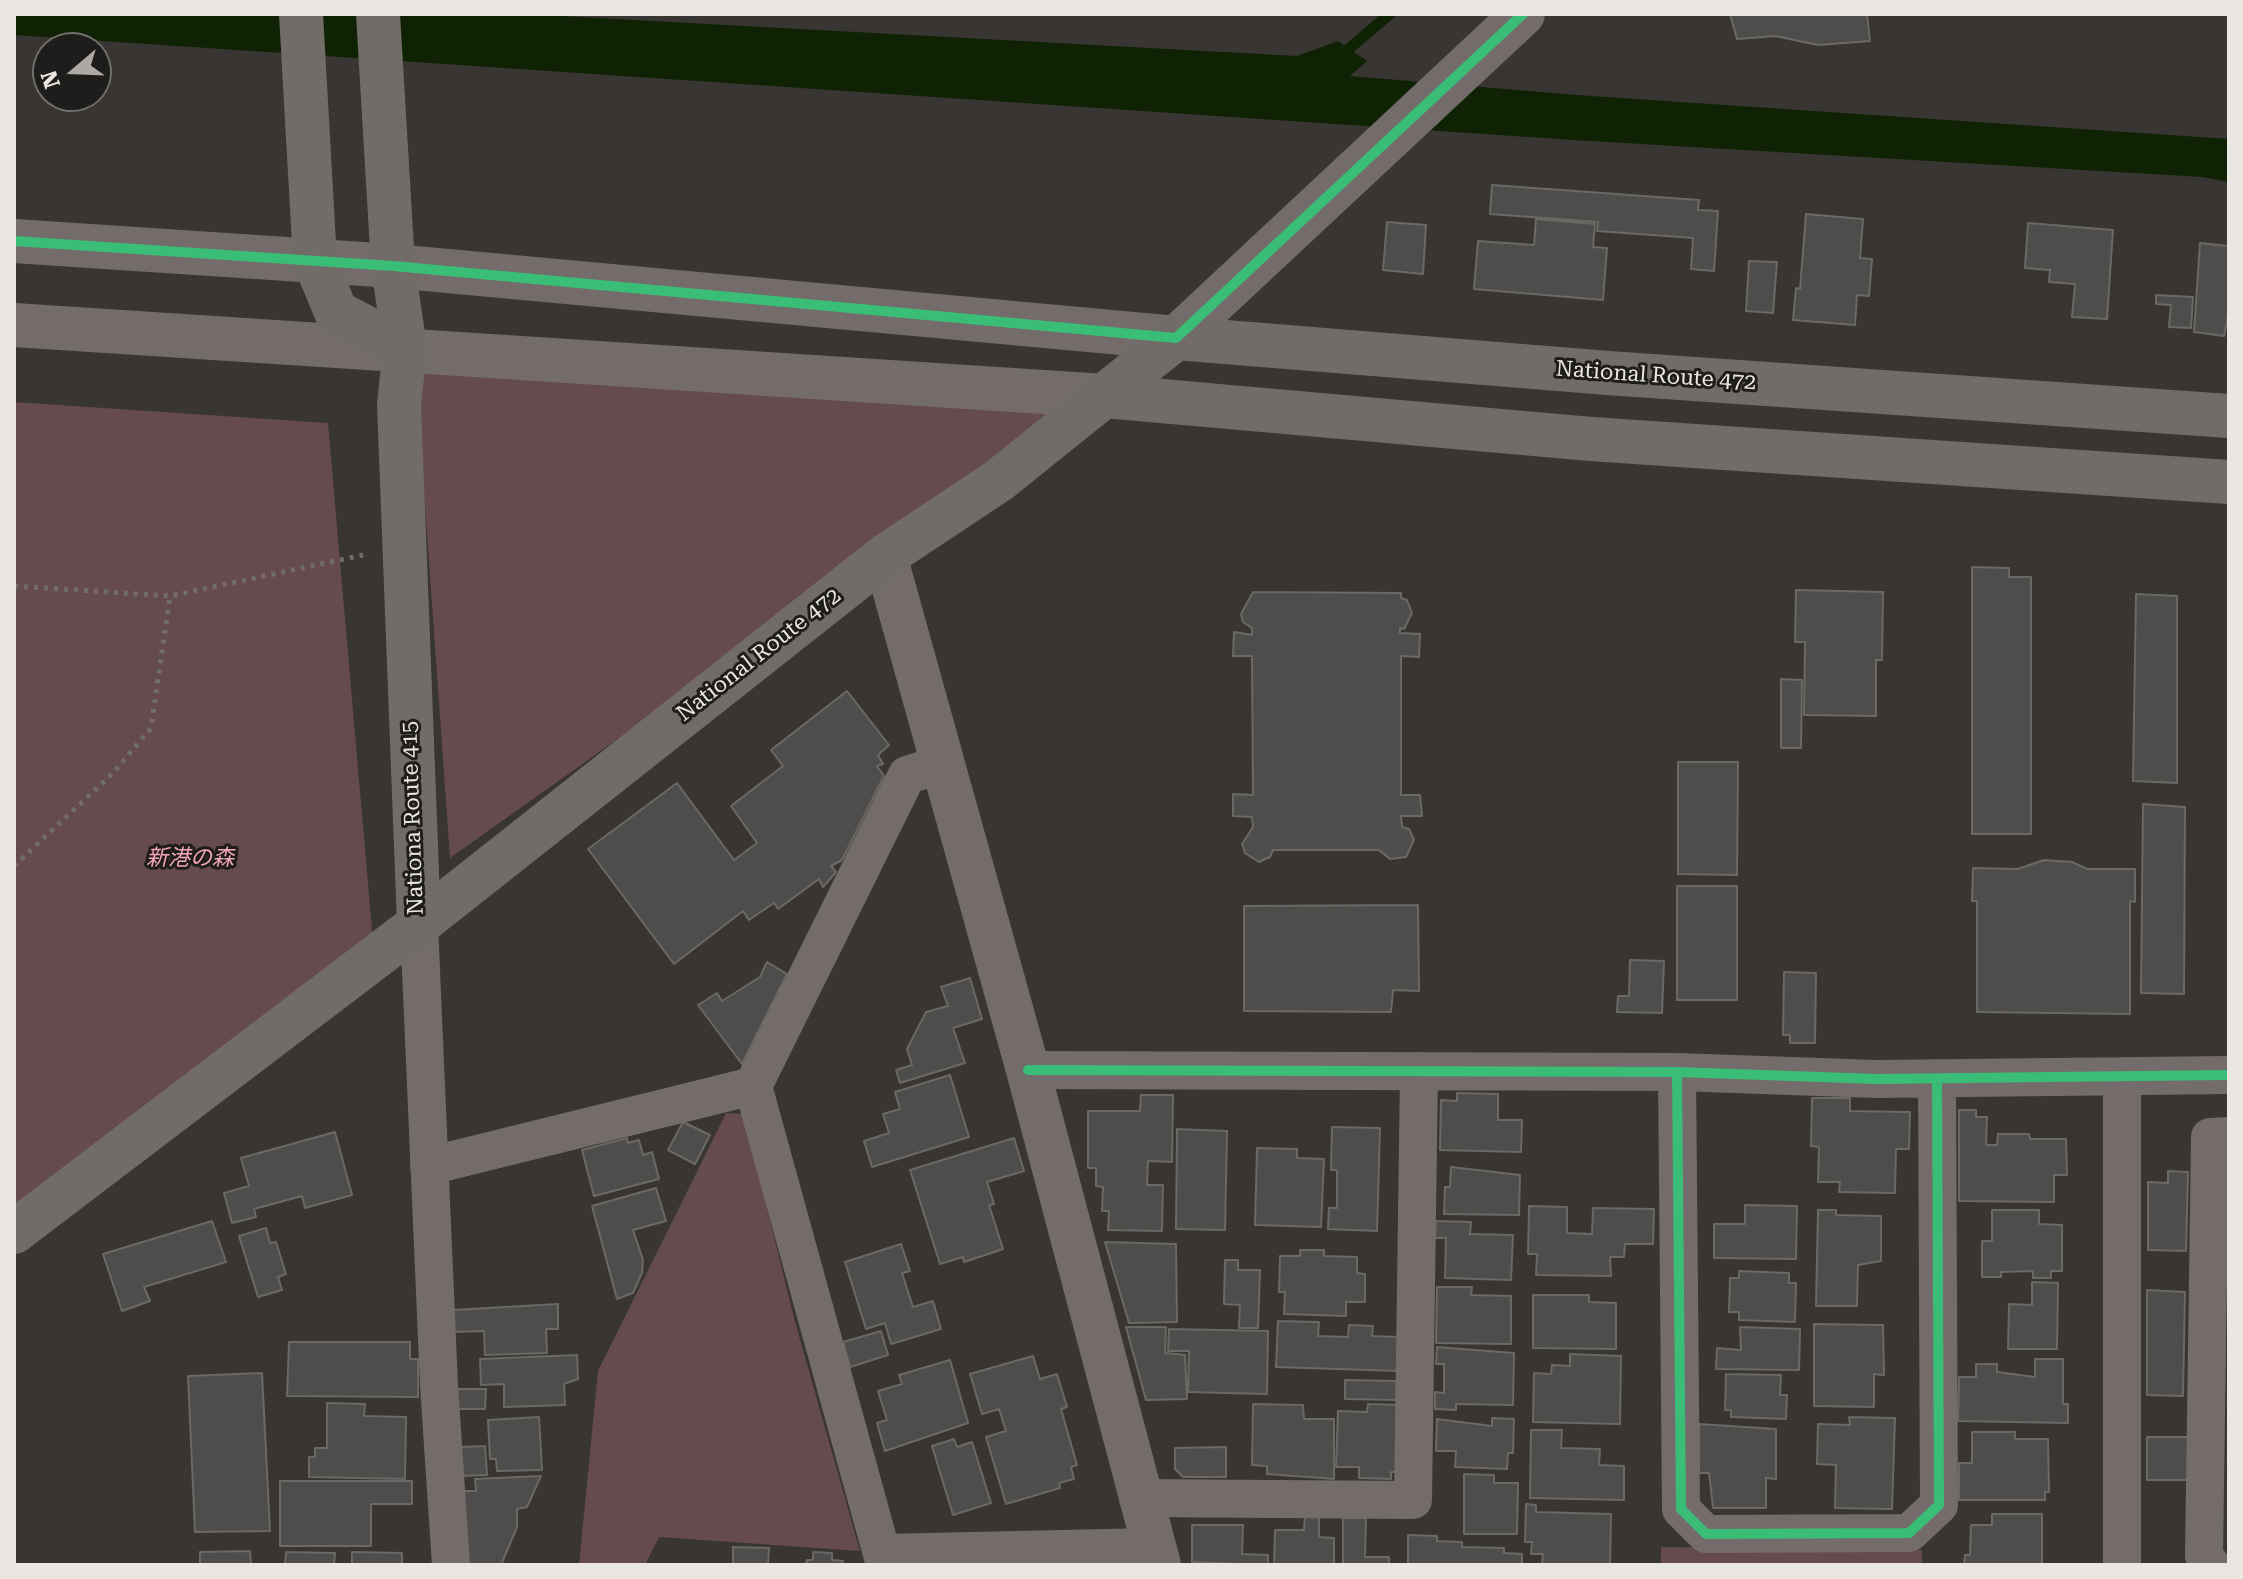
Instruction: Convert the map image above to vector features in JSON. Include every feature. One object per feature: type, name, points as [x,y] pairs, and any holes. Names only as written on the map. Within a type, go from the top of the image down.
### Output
[{"type":"highway","points":[[301,14],[315,261],[336,312],[405,348]]},
{"type":"highway","name":"Nationa Route 415","points":[[14,1232],[419,924],[399,405],[405,348],[393,266],[378,14]]},
{"type":"highway","name":"National Route 472","points":[[419,924],[885,556],[998,481],[1176,338],[1656,377],[2229,416]]},
{"type":"highway","points":[[1105,396],[1591,439],[2229,482]]},
{"type":"street","points":[[14,241],[393,266],[1176,338],[1523,14]]},
{"type":"street","points":[[14,325],[405,348],[1105,396]]},
{"type":"street","points":[[885,556],[943,764],[1028,1070],[1138,1498],[1156,1556],[884,1559],[753,1086],[907,775],[943,764]]},
{"type":"street","points":[[419,924],[451,1565]]},
{"type":"street","points":[[1028,1070],[1677,1072],[1937,1079],[2229,1075]]},
{"type":"street","points":[[1138,1498],[1413,1500],[1419,1071]]},
{"type":"street","points":[[1677,1072],[1681,1509],[1706,1534],[1909,1533],[1939,1505],[1937,1079]]},
{"type":"street","points":[[2122,1076],[2122,1565]]},
{"type":"street","points":[[429,1166],[753,1086]]},
{"type":"street","points":[[2211,1565],[2204,1556],[2210,1137],[2229,1136]]},
{"type":"path","points":[[14,586],[170,596],[363,555]]},
{"type":"path","points":[[14,866],[113,773],[151,728],[170,596]]},
{"type":"green space","points":[[415,364],[1081,410],[450,858]]},
{"type":"green space","name":"新港の森","points":[[14,402],[328,423],[373,941],[14,1211]]},
{"type":"green space","points":[[726,1113],[744,1114],[794,1318],[860,1551],[659,1537],[645,1565],[579,1565],[598,1371]]},
{"type":"green space","points":[[1661,1547],[1922,1550],[1922,1565],[1661,1565]]},
{"type":"shaded area","points":[[14,14],[524,14],[1297,56],[1338,41],[1367,61],[1350,76],[1577,95],[2229,139],[2229,182],[2202,177],[1573,140],[112,42],[112,32],[32,32],[32,36],[14,35]]},
{"type":"building","points":[[1730,14],[1867,14],[1870,41],[1818,45],[1775,36],[1737,39]]},
{"type":"building","points":[[1492,185],[1699,200],[1698,210],[1718,211],[1714,271],[1691,269],[1693,238],[1597,231],[1598,222],[1490,214]]},
{"type":"building","points":[[1806,214],[1863,219],[1860,258],[1872,259],[1869,296],[1857,295],[1855,325],[1793,320],[1796,288],[1800,289]]},
{"type":"building","points":[[1536,219],[1595,224],[1593,247],[1607,248],[1603,300],[1474,289],[1478,241],[1534,245]]},
{"type":"building","points":[[1387,222],[1426,225],[1423,274],[1383,270]]},
{"type":"building","points":[[2028,223],[2113,230],[2107,319],[2072,317],[2075,284],[2049,282],[2050,270],[2025,268]]},
{"type":"building","points":[[2200,243],[2229,246],[2229,310],[2224,336],[2194,332]]},
{"type":"building","points":[[1749,261],[1777,262],[1773,313],[1746,311]]},
{"type":"building","points":[[2156,295],[2193,297],[2191,328],[2169,327],[2171,305],[2156,304]]},
{"type":"building","points":[[1972,567],[2009,568],[2009,577],[2031,577],[2031,834],[1972,834]]},
{"type":"building","points":[[1796,590],[1883,592],[1882,660],[1876,660],[1876,716],[1804,715],[1805,642],[1795,642]]},
{"type":"building","points":[[1253,592],[1401,593],[1401,598],[1407,600],[1412,613],[1404,629],[1400,628],[1400,633],[1420,634],[1419,657],[1401,656],[1401,795],[1420,795],[1422,816],[1401,816],[1402,827],[1409,829],[1414,840],[1406,857],[1390,859],[1379,850],[1273,850],[1270,857],[1259,862],[1245,853],[1242,844],[1253,827],[1252,817],[1233,816],[1233,794],[1253,795],[1252,656],[1233,656],[1234,632],[1252,635],[1252,628],[1243,622],[1241,614]]},
{"type":"building","points":[[2136,594],[2177,596],[2177,783],[2133,781]]},
{"type":"building","points":[[1781,679],[1802,680],[1801,748],[1781,748]]},
{"type":"building","points":[[847,691],[889,745],[878,755],[883,764],[877,766],[884,776],[842,860],[831,866],[836,872],[823,887],[819,879],[778,909],[774,903],[749,920],[743,911],[674,964],[588,849],[677,783],[734,860],[757,843],[731,806],[783,766],[771,750]]},
{"type":"building","points":[[1678,762],[1738,762],[1737,875],[1678,874]]},
{"type":"building","points":[[2143,804],[2185,807],[2184,994],[2141,993]]},
{"type":"building","points":[[2044,860],[2072,862],[2087,869],[2135,869],[2135,902],[2130,901],[2130,1014],[1977,1012],[1977,901],[1972,901],[1973,868],[2018,869]]},
{"type":"building","points":[[1677,886],[1737,886],[1737,1000],[1677,1000]]},
{"type":"building","points":[[1418,905],[1419,991],[1393,990],[1391,1012],[1244,1011],[1244,906]]},
{"type":"building","points":[[1630,960],[1664,961],[1662,1013],[1617,1012],[1618,996],[1629,996]]},
{"type":"building","points":[[767,962],[787,974],[742,1064],[698,1005],[717,993],[722,1001],[760,977]]},
{"type":"building","points":[[1784,972],[1816,973],[1815,1043],[1790,1043],[1790,1035],[1783,1035]]},
{"type":"building","points":[[970,978],[982,1019],[953,1028],[965,1063],[900,1083],[896,1070],[912,1065],[907,1049],[926,1012],[948,1006],[941,987]]},
{"type":"building","points":[[950,1075],[969,1137],[872,1167],[864,1141],[889,1133],[883,1114],[900,1109],[895,1092]]},
{"type":"building","points":[[1457,1093],[1498,1094],[1498,1120],[1522,1120],[1521,1152],[1440,1150],[1441,1100],[1457,1101]]},
{"type":"building","points":[[1141,1095],[1173,1095],[1172,1162],[1148,1161],[1147,1185],[1163,1185],[1162,1231],[1108,1230],[1109,1211],[1102,1211],[1103,1187],[1096,1186],[1096,1168],[1088,1168],[1088,1111],[1140,1111]]},
{"type":"building","points":[[1812,1098],[1850,1098],[1850,1111],[1910,1112],[1909,1149],[1896,1149],[1895,1193],[1839,1192],[1840,1182],[1818,1182],[1819,1147],[1811,1146]]},
{"type":"building","points":[[1959,1110],[1976,1110],[1976,1117],[1987,1117],[1986,1145],[1997,1145],[1998,1134],[2029,1134],[2030,1139],[2066,1139],[2067,1175],[2054,1175],[2054,1202],[1959,1201]]},
{"type":"building","points":[[683,1122],[710,1135],[695,1164],[668,1150]]},
{"type":"building","points":[[1332,1127],[1380,1128],[1377,1231],[1328,1229],[1329,1208],[1337,1208],[1337,1170],[1331,1170]]},
{"type":"building","points":[[1177,1129],[1227,1131],[1225,1230],[1176,1229]]},
{"type":"building","points":[[335,1132],[352,1195],[305,1208],[302,1196],[254,1209],[256,1217],[232,1223],[224,1193],[249,1186],[241,1158]]},
{"type":"building","points":[[627,1138],[628,1143],[639,1140],[643,1155],[652,1152],[659,1179],[594,1196],[582,1150]]},
{"type":"building","points":[[1014,1138],[1024,1171],[987,1182],[994,1204],[989,1205],[1003,1249],[964,1262],[963,1257],[940,1264],[910,1170]]},
{"type":"building","points":[[1257,1148],[1297,1149],[1297,1158],[1324,1159],[1321,1227],[1255,1225]]},
{"type":"building","points":[[1451,1167],[1520,1175],[1519,1215],[1444,1214],[1445,1187],[1450,1187]]},
{"type":"building","points":[[2168,1171],[2188,1172],[2186,1251],[2148,1250],[2148,1182],[2168,1183]]},
{"type":"building","points":[[656,1188],[666,1221],[633,1230],[643,1260],[642,1273],[633,1293],[617,1299],[592,1206]]},
{"type":"building","points":[[1745,1205],[1797,1206],[1796,1259],[1714,1258],[1714,1224],[1745,1224]]},
{"type":"building","points":[[1529,1206],[1567,1207],[1567,1233],[1592,1234],[1593,1208],[1654,1209],[1653,1244],[1625,1244],[1624,1257],[1610,1257],[1611,1276],[1536,1275],[1537,1254],[1528,1254]]},
{"type":"building","points":[[1818,1210],[1836,1210],[1836,1215],[1881,1216],[1881,1261],[1858,1265],[1857,1306],[1816,1306]]},
{"type":"building","points":[[1992,1210],[2039,1210],[2039,1224],[2062,1225],[2062,1271],[2051,1271],[2051,1278],[2033,1278],[2033,1271],[2001,1272],[2001,1277],[1982,1277],[1982,1241],[1992,1241]]},
{"type":"building","points":[[212,1221],[226,1262],[144,1287],[150,1301],[122,1311],[103,1254]]},
{"type":"building","points":[[1436,1221],[1471,1222],[1470,1234],[1513,1235],[1511,1280],[1445,1278],[1446,1238],[1435,1238]]},
{"type":"building","points":[[266,1228],[270,1243],[276,1242],[286,1274],[278,1277],[282,1290],[258,1297],[239,1236]]},
{"type":"building","points":[[1105,1242],[1176,1244],[1177,1322],[1129,1323]]},
{"type":"building","points":[[901,1244],[910,1271],[902,1273],[913,1307],[933,1301],[941,1329],[891,1344],[885,1323],[866,1329],[845,1262]]},
{"type":"building","points":[[1300,1250],[1324,1250],[1324,1256],[1357,1257],[1357,1273],[1365,1274],[1365,1302],[1346,1302],[1346,1316],[1284,1314],[1285,1292],[1279,1292],[1280,1256],[1300,1256]]},
{"type":"building","points":[[1225,1260],[1238,1260],[1238,1270],[1260,1270],[1258,1328],[1239,1328],[1240,1305],[1224,1304]]},
{"type":"building","points":[[1739,1271],[1789,1273],[1789,1283],[1796,1283],[1795,1322],[1739,1320],[1739,1312],[1729,1312],[1730,1278],[1739,1278]]},
{"type":"building","points":[[2032,1282],[2058,1283],[2057,1349],[2008,1349],[2009,1304],[2032,1305]]},
{"type":"building","points":[[1437,1287],[1472,1287],[1471,1295],[1511,1296],[1511,1344],[1436,1343]]},
{"type":"building","points":[[2147,1290],[2185,1292],[2183,1396],[2147,1395]]},
{"type":"building","points":[[1533,1295],[1589,1295],[1589,1302],[1616,1303],[1616,1349],[1533,1348]]},
{"type":"building","points":[[558,1304],[558,1329],[546,1329],[547,1353],[485,1355],[484,1331],[454,1332],[453,1310]]},
{"type":"building","points":[[1278,1321],[1319,1322],[1318,1336],[1348,1337],[1349,1325],[1373,1326],[1372,1336],[1399,1337],[1399,1371],[1276,1367]]},
{"type":"building","points":[[1814,1324],[1883,1325],[1884,1375],[1874,1374],[1874,1407],[1814,1406]]},
{"type":"building","points":[[1126,1327],[1166,1327],[1165,1353],[1185,1355],[1187,1399],[1146,1400]]},
{"type":"building","points":[[1740,1327],[1800,1329],[1799,1370],[1716,1369],[1717,1348],[1741,1350]]},
{"type":"building","points":[[1169,1329],[1268,1331],[1267,1394],[1188,1392],[1189,1351],[1168,1351]]},
{"type":"building","points":[[881,1331],[888,1355],[850,1367],[843,1342]]},
{"type":"building","points":[[289,1342],[410,1342],[410,1359],[418,1359],[418,1397],[287,1396]]},
{"type":"building","points":[[1437,1347],[1514,1353],[1513,1405],[1456,1404],[1456,1410],[1435,1409],[1435,1392],[1444,1393],[1444,1364],[1436,1364]]},
{"type":"building","points":[[1570,1354],[1621,1356],[1620,1424],[1533,1422],[1534,1373],[1551,1374],[1552,1365],[1570,1366]]},
{"type":"building","points":[[577,1355],[578,1379],[564,1384],[565,1405],[504,1407],[504,1384],[481,1385],[480,1359]]},
{"type":"building","points":[[1033,1356],[1040,1379],[1057,1374],[1067,1407],[1061,1409],[1077,1465],[1071,1467],[1074,1479],[1059,1483],[1060,1488],[1006,1504],[986,1437],[1006,1431],[999,1409],[982,1414],[970,1374]]},
{"type":"building","points":[[2035,1359],[2063,1359],[2063,1404],[2068,1404],[2068,1423],[1958,1421],[1959,1377],[1976,1377],[1976,1364],[1997,1364],[1997,1372],[2035,1377]]},
{"type":"building","points":[[950,1360],[968,1423],[885,1451],[877,1423],[887,1420],[878,1391],[902,1384],[899,1375]]},
{"type":"building","points":[[262,1373],[270,1531],[195,1532],[188,1376]]},
{"type":"building","points":[[1726,1374],[1781,1375],[1780,1395],[1787,1395],[1786,1419],[1731,1417],[1731,1410],[1725,1410]]},
{"type":"building","points":[[1345,1380],[1397,1381],[1396,1400],[1345,1399]]},
{"type":"building","points":[[457,1389],[486,1389],[485,1409],[456,1409]]},
{"type":"building","points":[[327,1403],[365,1404],[364,1416],[406,1417],[405,1479],[309,1477],[309,1457],[315,1457],[315,1448],[327,1448]]},
{"type":"building","points":[[1253,1404],[1303,1405],[1304,1419],[1334,1419],[1334,1479],[1267,1474],[1267,1466],[1252,1465]]},
{"type":"building","points":[[1368,1404],[1401,1405],[1399,1472],[1391,1472],[1391,1479],[1359,1478],[1359,1467],[1336,1467],[1338,1411],[1367,1412]]},
{"type":"building","points":[[539,1417],[542,1470],[497,1471],[496,1459],[490,1459],[488,1420]]},
{"type":"building","points":[[1849,1417],[1895,1418],[1892,1509],[1835,1508],[1836,1465],[1817,1464],[1818,1424],[1850,1425]]},
{"type":"building","points":[[1492,1418],[1514,1419],[1513,1453],[1508,1453],[1507,1469],[1455,1467],[1456,1451],[1436,1451],[1437,1419],[1492,1426]]},
{"type":"building","points":[[1699,1424],[1776,1429],[1776,1479],[1766,1478],[1766,1508],[1713,1508],[1709,1473],[1699,1473]]},
{"type":"building","points":[[1531,1430],[1562,1430],[1561,1448],[1600,1449],[1599,1465],[1624,1466],[1624,1500],[1530,1498]]},
{"type":"building","points":[[1972,1432],[2015,1432],[2015,1439],[2048,1439],[2049,1492],[2045,1492],[2045,1500],[1959,1500],[1959,1463],[1972,1463]]},
{"type":"building","points":[[2147,1437],[2189,1437],[2189,1480],[2147,1480]]},
{"type":"building","points":[[954,1439],[957,1447],[972,1442],[991,1503],[953,1515],[932,1446]]},
{"type":"building","points":[[485,1446],[487,1475],[461,1476],[460,1447]]},
{"type":"building","points":[[1226,1447],[1226,1477],[1183,1477],[1175,1469],[1175,1448]]},
{"type":"building","points":[[1464,1474],[1494,1475],[1494,1483],[1518,1483],[1517,1534],[1464,1534]]},
{"type":"building","points":[[541,1476],[527,1507],[517,1509],[517,1527],[501,1565],[466,1565],[462,1491],[476,1491],[475,1479]]},
{"type":"building","points":[[280,1481],[412,1481],[412,1504],[371,1504],[371,1546],[280,1546]]},
{"type":"building","points":[[1526,1504],[1536,1505],[1536,1512],[1611,1514],[1610,1565],[1542,1565],[1543,1554],[1531,1554],[1532,1542],[1525,1542]]},
{"type":"building","points":[[1305,1514],[1319,1514],[1319,1537],[1334,1538],[1334,1565],[1274,1565],[1275,1530],[1304,1530]]},
{"type":"building","points":[[1992,1514],[2042,1514],[2042,1565],[1964,1565],[1965,1555],[1970,1555],[1971,1525],[1992,1525]]},
{"type":"building","points":[[1343,1518],[1366,1518],[1365,1557],[1389,1557],[1389,1565],[1343,1565]]},
{"type":"building","points":[[1192,1525],[1243,1525],[1242,1554],[1268,1555],[1268,1565],[1192,1562]]},
{"type":"building","points":[[1408,1535],[1437,1536],[1437,1541],[1462,1542],[1462,1547],[1504,1548],[1504,1553],[1522,1554],[1522,1565],[1408,1565]]},
{"type":"building","points":[[733,1547],[769,1548],[768,1565],[733,1565]]},
{"type":"building","points":[[250,1551],[251,1565],[200,1565],[200,1552]]},
{"type":"building","points":[[286,1552],[335,1553],[334,1565],[285,1565]]},
{"type":"building","points":[[352,1552],[402,1553],[402,1565],[352,1565]]},
{"type":"building","points":[[813,1552],[832,1553],[832,1560],[843,1561],[842,1565],[806,1565],[807,1560],[813,1560]]},
{"type":"waterway","points":[[1339,57],[1390,14]]},
{"type":"cycle path","points":[[14,241],[393,266],[1176,338],[1523,14]]},
{"type":"cycle path","points":[[1028,1070],[1677,1072],[1876,1079],[2229,1075]]},
{"type":"cycle path","points":[[1677,1072],[1681,1509],[1706,1534],[1909,1533],[1939,1505],[1937,1079]]}]
